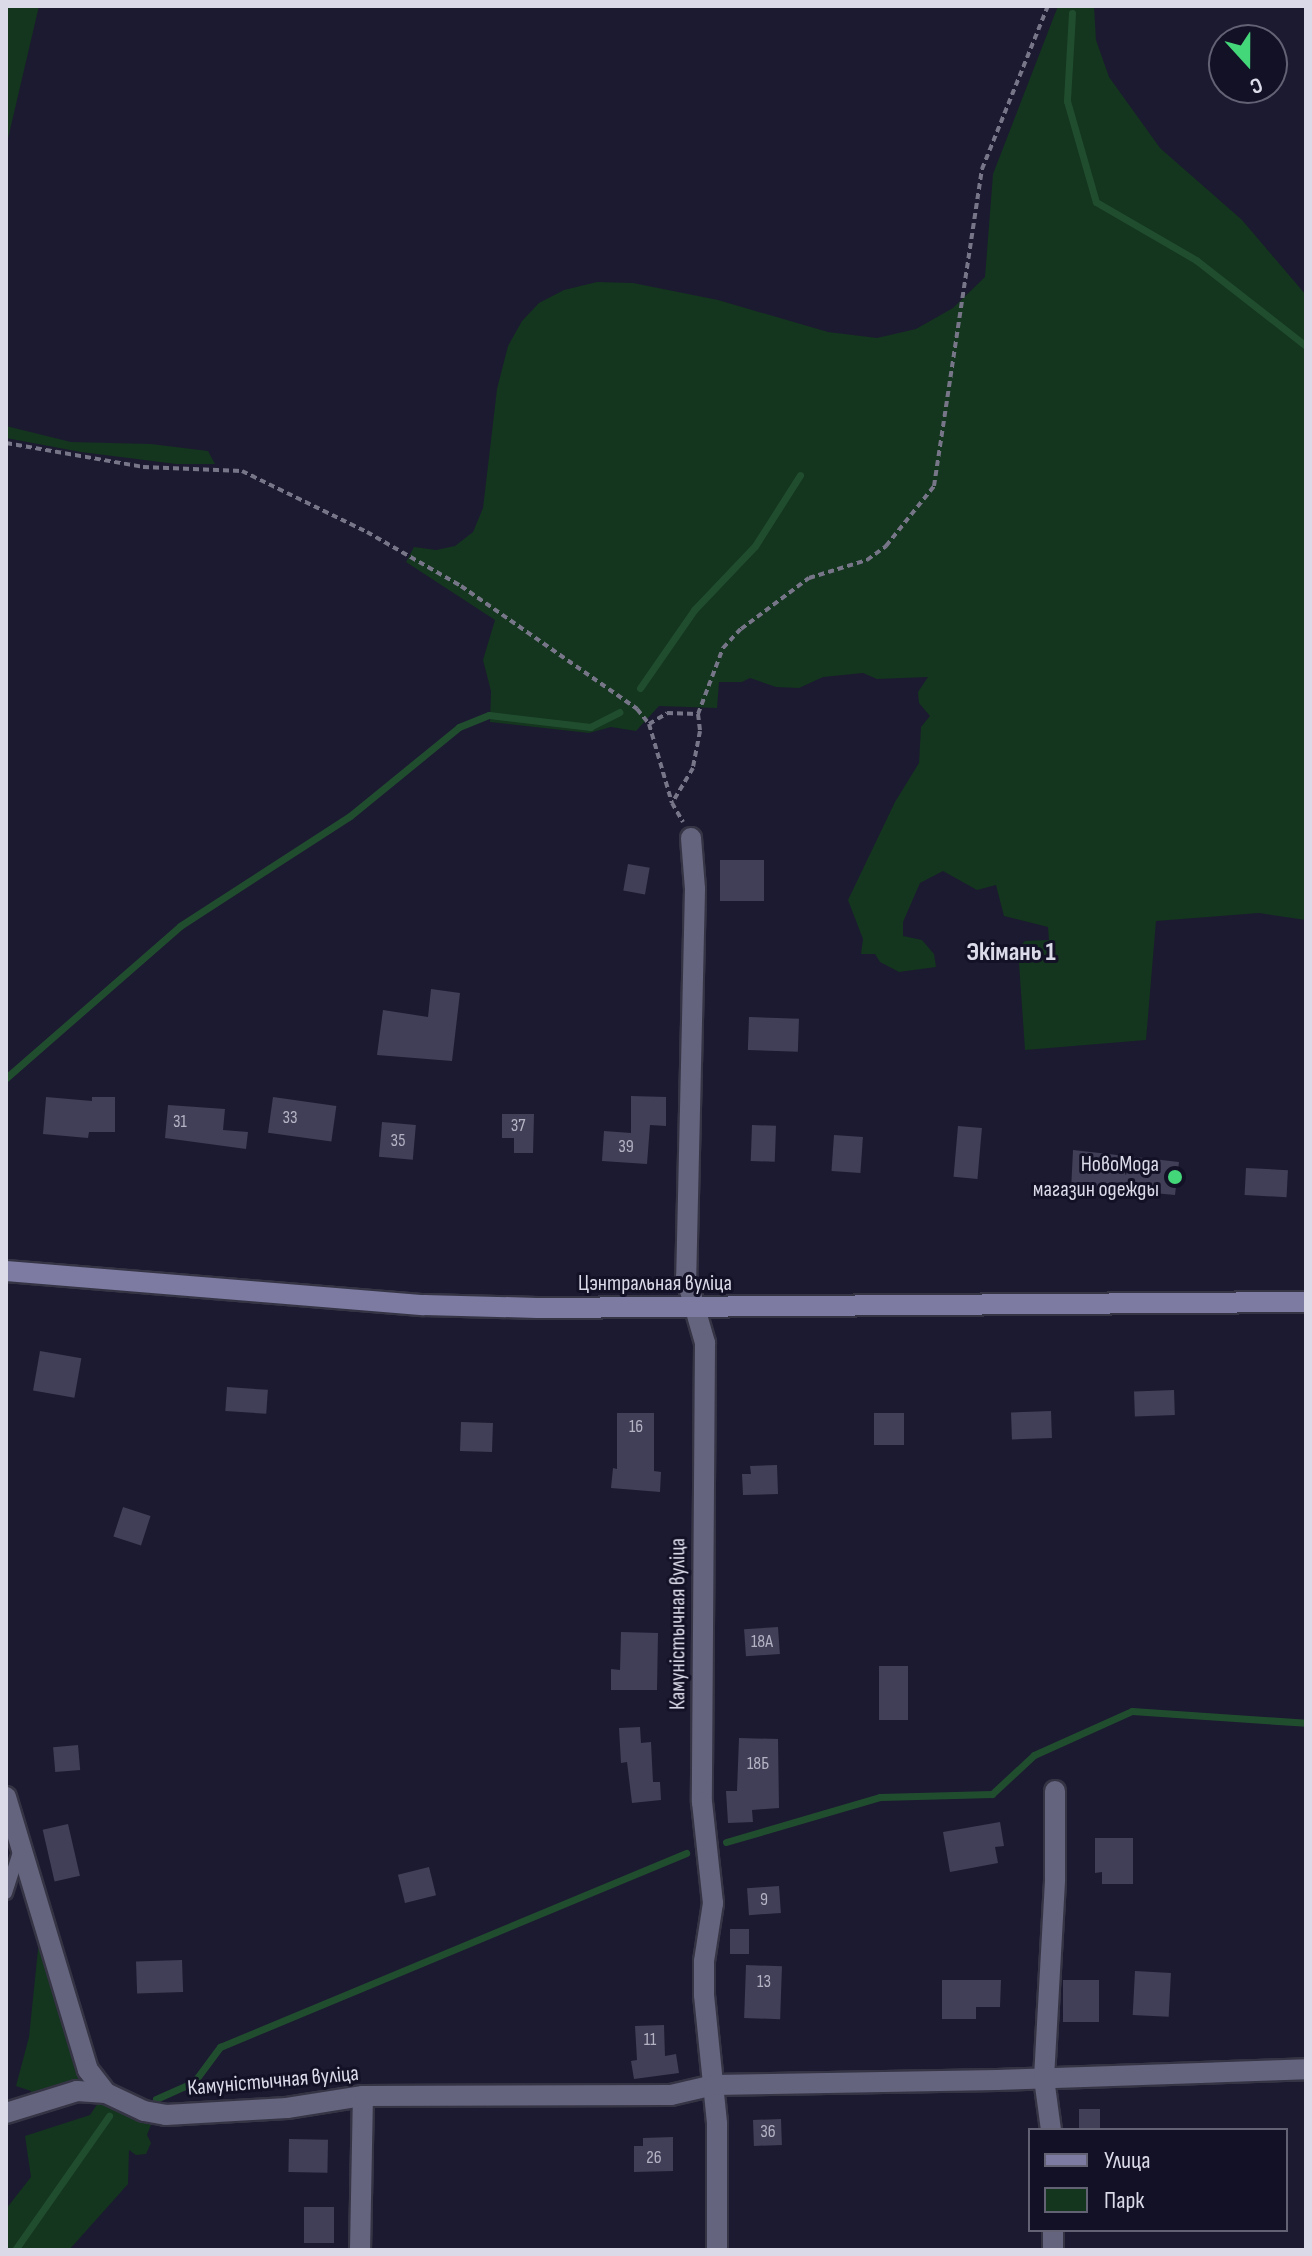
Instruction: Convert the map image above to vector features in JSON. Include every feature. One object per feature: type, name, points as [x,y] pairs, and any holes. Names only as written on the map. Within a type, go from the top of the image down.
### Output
[{"type":"main road","name":"Цэнтральная вуліца","points":[[6,1271],[424,1305],[695,1308],[1306,1302]]},
{"type":"street","name":"Камуністычная вуліца","points":[[691,838],[695,889],[686,1277],[705,1343],[702,1787],[713,1903],[704,1961],[704,1995],[714,2085],[717,2250]]},
{"type":"street","points":[[1051,2128],[1044,2078],[1055,1879],[1055,1791]]},
{"type":"street","points":[[6,1797],[88,2070],[106,2093]]},
{"type":"street","name":"Камуністычная вуліца","points":[[106,2093],[122,2103],[166,2115],[287,2108],[363,2096],[671,2095],[714,2085],[1306,2069]]},
{"type":"street","points":[[6,2113],[77,2091],[106,2093]]},
{"type":"street","points":[[360,2250],[363,2096]]},
{"type":"lane","points":[[6,1893],[20,1849]]},
{"type":"path","points":[[672,803],[693,768],[700,731],[698,714],[723,648],[741,629],[809,578],[867,560],[886,546],[934,486],[982,169],[1048,6]]},
{"type":"path","points":[[6,443],[143,467],[242,471],[277,486],[461,586],[637,709],[649,724],[672,803],[691,838]]},
{"type":"path","points":[[649,724],[667,713],[698,714]]},
{"type":"green space","points":[[6,6],[39,6],[6,147]]},
{"type":"green space","points":[[1058,6],[1094,6],[1096,40],[1109,77],[1160,148],[1242,220],[1306,295],[1306,920],[1259,913],[1156,921],[1146,1040],[1025,1050],[1018,949],[1025,941],[1049,940],[1048,927],[1004,916],[996,885],[977,890],[943,871],[920,883],[903,922],[903,936],[922,940],[934,954],[936,967],[899,972],[880,962],[875,954],[861,954],[863,939],[848,900],[895,802],[919,763],[921,727],[930,716],[919,703],[918,692],[928,677],[877,679],[863,673],[823,677],[799,688],[776,687],[750,678],[742,682],[719,682],[717,708],[659,706],[636,731],[611,727],[589,733],[490,722],[491,691],[483,660],[495,620],[406,562],[414,547],[436,550],[455,546],[473,532],[483,508],[497,389],[508,346],[522,321],[539,303],[564,290],[597,282],[633,283],[718,300],[828,332],[877,338],[916,329],[953,308],[985,277],[993,174]]},
{"type":"green space","points":[[6,426],[71,442],[151,444],[208,451],[215,464],[176,464],[81,452],[6,438]]},
{"type":"green space","points":[[39,1940],[84,2073],[145,2117],[151,2125],[147,2135],[151,2143],[146,2154],[136,2155],[129,2150],[128,2184],[69,2250],[6,2250],[6,2209],[31,2177],[25,2136],[90,2115],[102,2097],[35,2100],[31,2091],[16,2086],[29,2037]]},
{"type":"building","points":[[720,860],[764,860],[764,901],[720,901]]},
{"type":"building","points":[[628,864],[650,868],[645,894],[623,891]]},
{"type":"building","points":[[431,989],[460,993],[452,1061],[377,1055],[383,1010],[428,1017]]},
{"type":"building","points":[[749,1017],[799,1019],[798,1052],[748,1050]]},
{"type":"building","points":[[631,1096],[666,1097],[666,1126],[650,1125],[647,1164],[602,1161],[604,1131],[631,1133]]},
{"type":"building","points":[[46,1097],[92,1101],[92,1097],[115,1097],[115,1132],[89,1132],[88,1138],[43,1134]]},
{"type":"building","points":[[273,1097],[336,1106],[331,1142],[268,1133]]},
{"type":"building","points":[[168,1105],[225,1109],[223,1130],[248,1132],[246,1149],[165,1138]]},
{"type":"building","points":[[502,1114],[534,1114],[533,1153],[514,1153],[514,1138],[502,1138]]},
{"type":"building","points":[[382,1122],[416,1125],[413,1160],[379,1157]]},
{"type":"building","points":[[752,1125],[776,1126],[775,1162],[751,1161]]},
{"type":"building","points":[[958,1126],[982,1128],[977,1179],[954,1177]]},
{"type":"building","points":[[834,1135],[863,1137],[860,1173],[831,1171]]},
{"type":"building","points":[[1073,1150],[1179,1162],[1175,1195],[1100,1188],[1100,1193],[1071,1191]]},
{"type":"building","points":[[1246,1168],[1288,1170],[1287,1197],[1245,1195]]},
{"type":"building","points":[[40,1351],[81,1358],[74,1398],[33,1390]]},
{"type":"building","points":[[227,1387],[268,1390],[266,1414],[225,1411]]},
{"type":"building","points":[[1174,1390],[1175,1415],[1135,1416],[1134,1391]]},
{"type":"building","points":[[1051,1411],[1052,1438],[1012,1439],[1011,1412]]},
{"type":"building","points":[[617,1413],[654,1413],[654,1471],[661,1472],[660,1492],[611,1488],[613,1468],[617,1469]]},
{"type":"building","points":[[874,1413],[904,1413],[904,1445],[874,1445]]},
{"type":"building","points":[[461,1422],[493,1423],[492,1452],[460,1451]]},
{"type":"building","points":[[777,1465],[778,1494],[743,1495],[742,1474],[751,1474],[750,1466]]},
{"type":"building","points":[[123,1507],[151,1516],[141,1545],[113,1536]]},
{"type":"building","points":[[778,1627],[780,1654],[746,1656],[744,1629]]},
{"type":"building","points":[[621,1632],[658,1633],[657,1690],[611,1690],[611,1669],[620,1670]]},
{"type":"building","points":[[879,1666],[908,1666],[908,1720],[879,1720]]},
{"type":"building","points":[[640,1727],[641,1743],[651,1742],[653,1782],[660,1782],[661,1800],[632,1803],[627,1762],[621,1763],[619,1728]]},
{"type":"building","points":[[739,1738],[778,1739],[779,1808],[752,1810],[753,1822],[728,1823],[726,1791],[737,1791]]},
{"type":"building","points":[[78,1745],[80,1770],[55,1772],[53,1747]]},
{"type":"building","points":[[1000,1822],[1004,1846],[995,1847],[998,1863],[950,1872],[943,1832]]},
{"type":"building","points":[[68,1824],[80,1876],[55,1881],[43,1830]]},
{"type":"building","points":[[1095,1838],[1133,1838],[1133,1884],[1102,1884],[1102,1872],[1095,1873]]},
{"type":"building","points":[[429,1867],[436,1895],[405,1903],[398,1875]]},
{"type":"building","points":[[779,1886],[781,1913],[749,1915],[747,1888]]},
{"type":"building","points":[[730,1929],[749,1929],[749,1954],[730,1954]]},
{"type":"building","points":[[182,1960],[183,1992],[137,1994],[136,1962]]},
{"type":"building","points":[[746,1965],[782,1966],[780,2019],[744,2018]]},
{"type":"building","points":[[1135,1971],[1171,1973],[1169,2017],[1133,2015]]},
{"type":"building","points":[[942,1980],[1001,1980],[1000,2007],[976,2007],[976,2019],[942,2019]]},
{"type":"building","points":[[1063,1980],[1099,1980],[1099,2022],[1063,2022]]},
{"type":"building","points":[[664,2025],[665,2056],[676,2054],[679,2073],[634,2079],[631,2061],[637,2060],[635,2026]]},
{"type":"building","points":[[1079,2109],[1100,2109],[1100,2128],[1079,2128]]},
{"type":"building","points":[[781,2119],[782,2145],[754,2146],[753,2120]]},
{"type":"building","points":[[673,2137],[673,2171],[634,2172],[634,2146],[643,2146],[643,2138]]},
{"type":"building","points":[[289,2139],[328,2140],[327,2173],[288,2172]]},
{"type":"building","points":[[304,2207],[334,2207],[334,2243],[304,2243]]},
{"type":"waterway","points":[[1072,13],[1067,101],[1096,202],[1196,260],[1306,346]]},
{"type":"waterway","points":[[640,688],[694,610],[755,546],[800,475]]},
{"type":"waterway","points":[[6,1078],[180,926],[350,816],[459,727],[489,715],[590,727],[619,712]]},
{"type":"waterway","points":[[726,1842],[880,1797],[992,1794],[1034,1755],[1132,1711],[1306,1723]]},
{"type":"waterway","points":[[156,2099],[194,2082],[220,2047],[686,1853]]},
{"type":"waterway","points":[[15,2250],[109,2116]]},
{"type":"place","name":"НовоМода магазин одежды","points":[[1175,1177]]},
{"type":"district","name":"Экімань 1","points":[[1011,953]]}]
